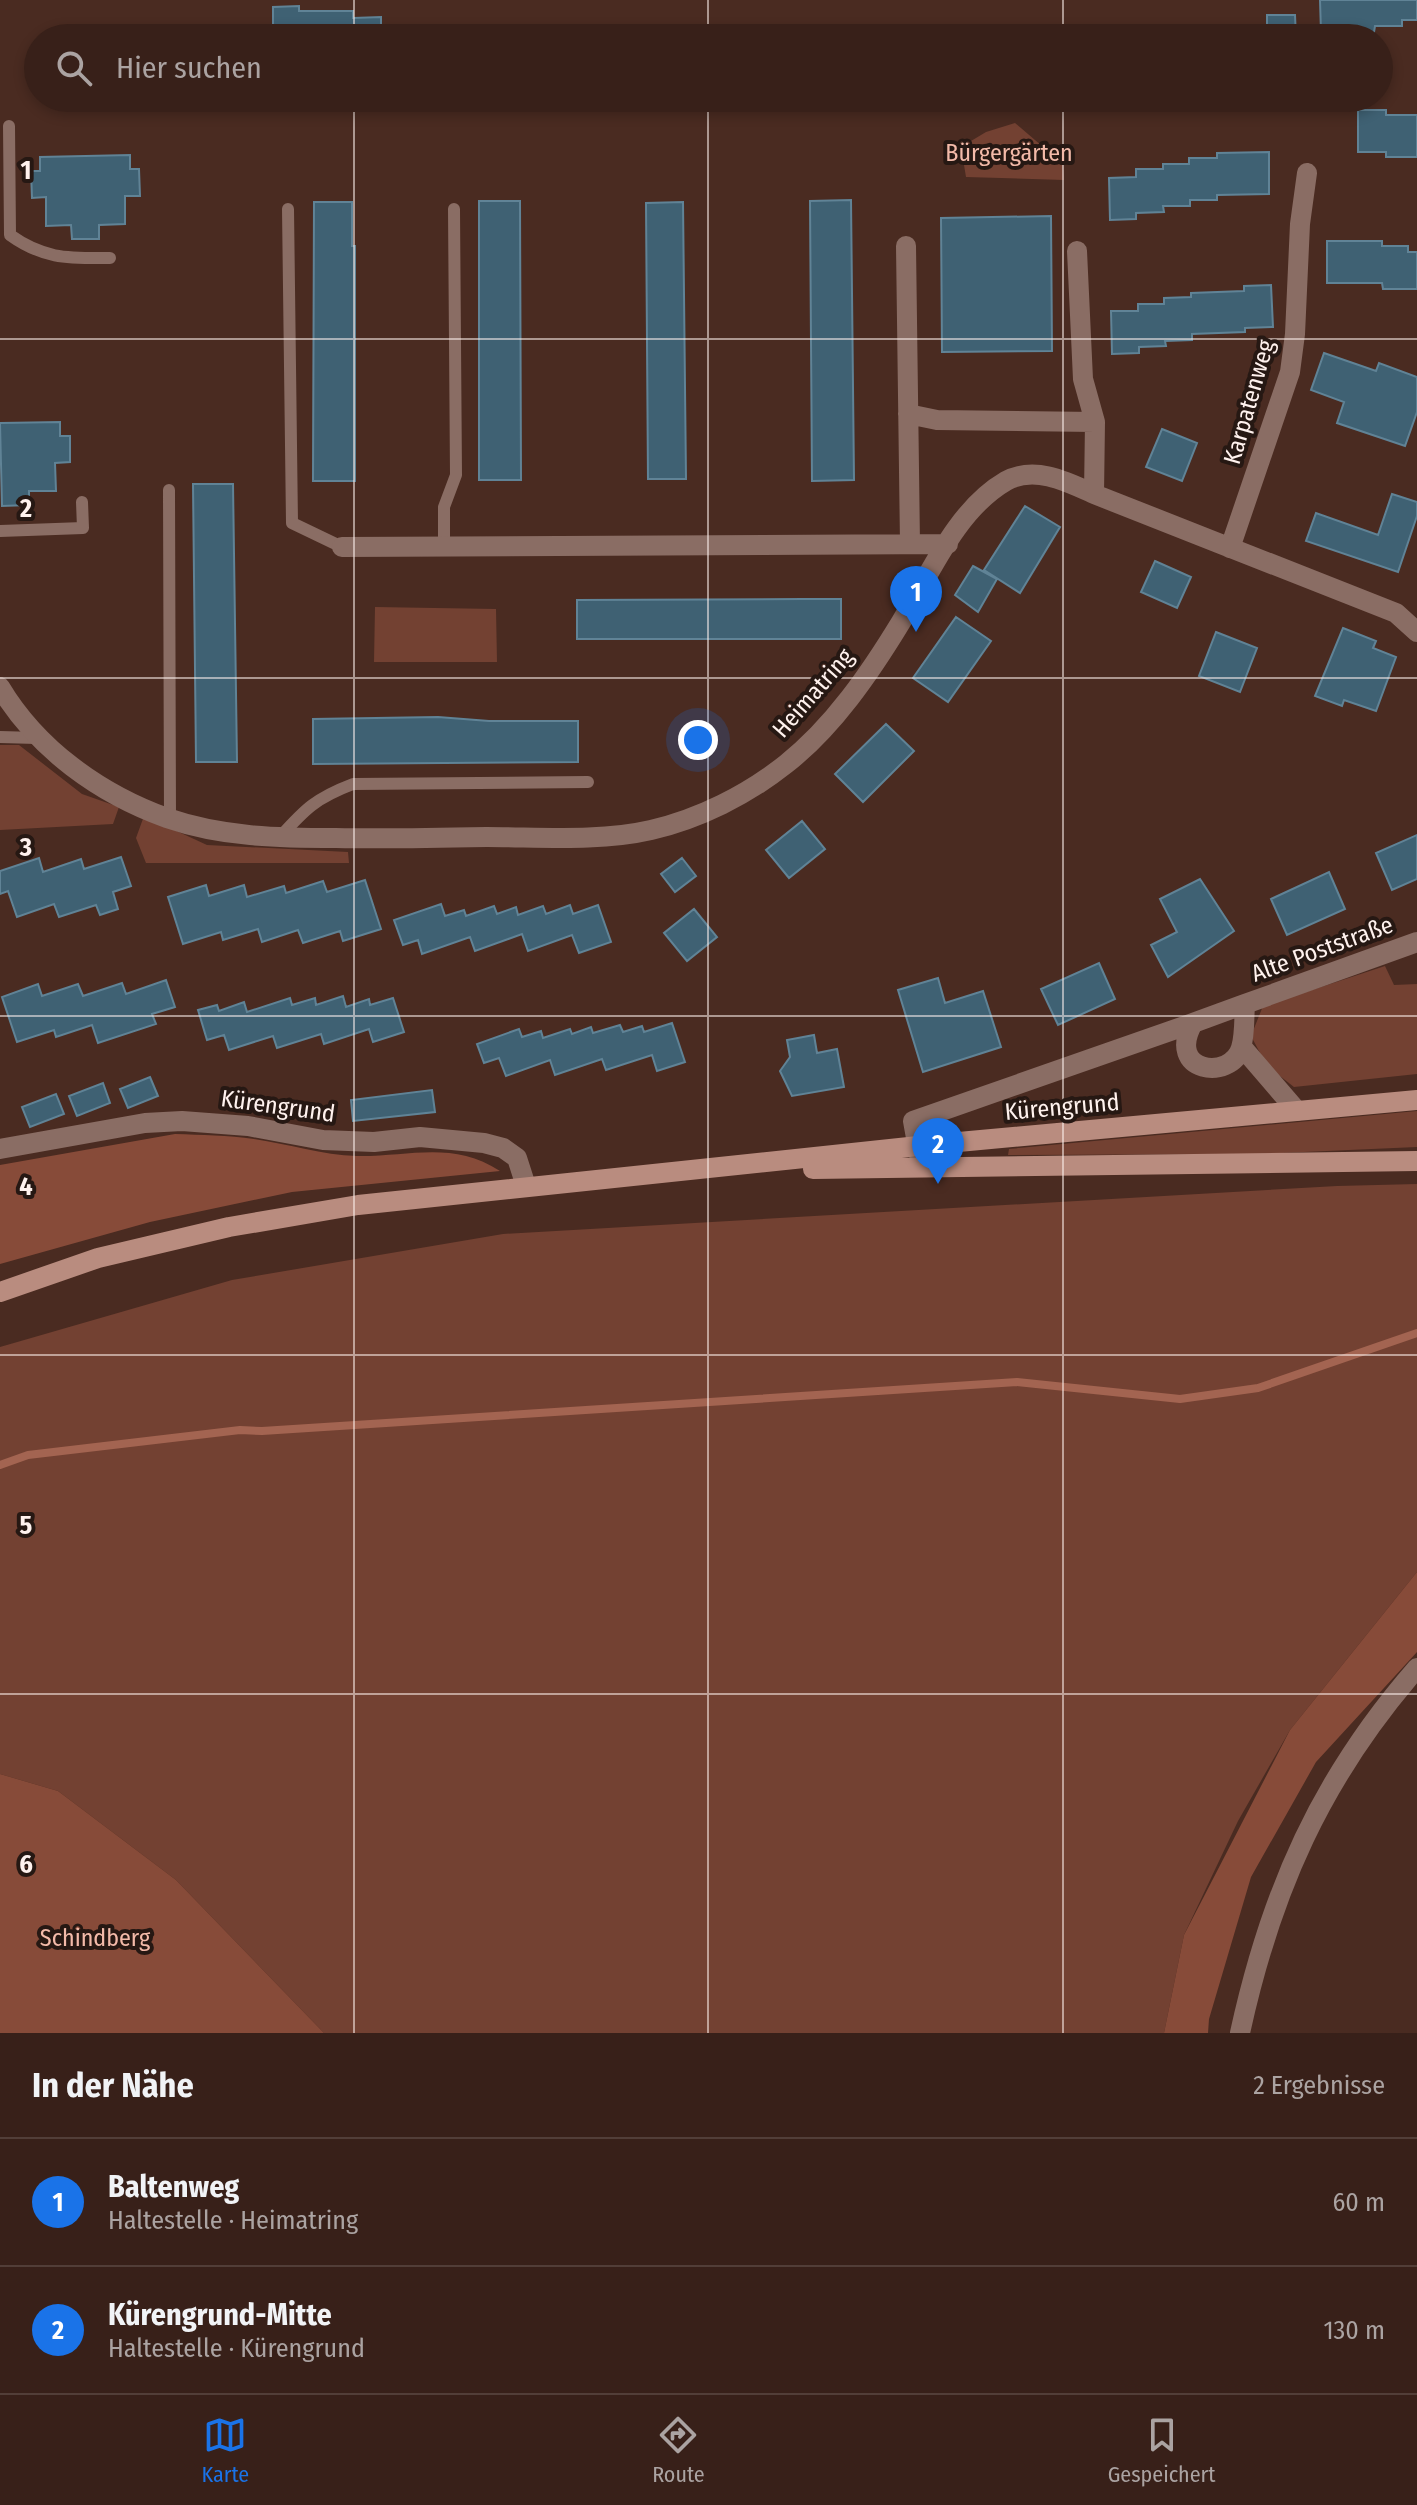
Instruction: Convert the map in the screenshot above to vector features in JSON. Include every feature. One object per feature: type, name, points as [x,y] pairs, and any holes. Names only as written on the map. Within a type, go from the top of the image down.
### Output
[{"type":"main road","name":"Kürengrund","points":[[0,1292],[98,1258],[229,1227],[358,1205],[918,1146],[1417,1100]]},
{"type":"main road","name":"Kürengrund","points":[[713,1170],[1417,1161]]},
{"type":"street","name":"Karpatenweg","points":[[1230,548],[1290,372],[1295,334],[1300,224],[1307,173]]},
{"type":"street","points":[[906,246],[910,544]]},
{"type":"street","points":[[1077,251],[1083,379],[1095,422],[1094,494]]},
{"type":"street","points":[[908,414],[937,420],[1095,422]]},
{"type":"street","name":"Heimatring","points":[[0,687],[37,738],[81,774],[141,808],[228,834],[280,837],[606,836],[647,831],[684,821],[732,800],[786,765],[859,685],[973,508],[1006,481],[1015,478],[1059,478],[1396,613],[1417,632]]},
{"type":"street","points":[[342,547],[948,544]]},
{"type":"street","name":"Alte Poststraße","points":[[918,1146],[913,1121],[1417,942]]},
{"type":"street","name":"Alte Poststraße","points":[[1242,1047],[1245,1004]]},
{"type":"street","points":[[1193,1023],[1185,1036],[1186,1055],[1192,1063],[1219,1067],[1237,1057],[1242,1047],[1297,1111]]},
{"type":"street","name":"Kürengrund","points":[[0,1149],[145,1123],[182,1121],[248,1126],[323,1140],[374,1142],[420,1137],[484,1143],[503,1148],[517,1158],[526,1186]]},
{"type":"street","points":[[918,1146],[922,1169]]},
{"type":"street","points":[[1240,2033],[1252,1976],[1269,1925],[1312,1823],[1340,1768],[1366,1730],[1417,1668]]},
{"type":"lane","points":[[9,126],[10,235],[29,249],[58,258],[110,258]]},
{"type":"lane","points":[[288,209],[292,523],[342,547]]},
{"type":"lane","points":[[444,546],[444,507],[456,475],[454,209]]},
{"type":"lane","points":[[169,490],[170,819]]},
{"type":"lane","points":[[0,531],[83,528],[82,502]]},
{"type":"lane","points":[[0,737],[37,738]]},
{"type":"lane","points":[[280,837],[305,808],[328,793],[353,784],[588,782]]},
{"type":"green space","name":"Bürgergärten","points":[[1015,123],[1063,164],[1064,180],[966,177],[961,147],[986,132]]},
{"type":"green space","points":[[375,607],[496,609],[497,662],[374,662]]},
{"type":"green space","points":[[0,745],[19,745],[82,794],[119,807],[113,824],[0,830]]},
{"type":"green space","points":[[144,816],[207,845],[348,852],[349,863],[146,863],[136,838]]},
{"type":"green space","points":[[1385,966],[1394,985],[1417,984],[1417,1074],[1294,1087],[1267,1066],[1251,1036],[1263,1006]]},
{"type":"green space","points":[[1417,1111],[1417,1147],[1257,1154],[1008,1155],[1009,1149]]},
{"type":"green space","points":[[175,1134],[244,1138],[357,1156],[448,1153],[482,1161],[500,1171],[292,1192],[150,1222],[0,1264],[0,1165]]},
{"type":"green space","points":[[1417,1184],[1417,1572],[1290,1730],[1238,1821],[1184,1935],[1164,2033],[324,2033],[176,1880],[58,1791],[0,1774],[0,1347],[232,1280],[503,1234]]},
{"type":"green space","points":[[1417,1572],[1417,1652],[1316,1762],[1251,1877],[1209,2019],[1208,2033],[1164,2033],[1184,1935],[1290,1730]]},
{"type":"green space","name":"Schindberg","points":[[0,1774],[58,1791],[176,1880],[324,2033],[0,2033]]},
{"type":"building","points":[[1320,0],[1417,0],[1417,20],[1402,20],[1402,26],[1321,24]]},
{"type":"building","points":[[299,6],[299,11],[353,11],[353,18],[381,17],[381,24],[273,24],[273,7]]},
{"type":"building","points":[[1267,15],[1295,15],[1295,24],[1267,24]]},
{"type":"building","points":[[1358,112],[1417,115],[1417,157],[1386,157],[1386,152],[1358,152]]},
{"type":"building","points":[[1269,152],[1269,194],[1217,195],[1217,200],[1190,200],[1190,206],[1163,206],[1164,212],[1136,213],[1136,219],[1110,220],[1109,178],[1136,177],[1136,169],[1163,169],[1163,164],[1189,164],[1189,158],[1217,158],[1217,153]]},
{"type":"building","points":[[130,155],[130,169],[139,169],[140,196],[125,196],[125,224],[99,225],[99,239],[72,239],[71,225],[46,226],[46,197],[32,198],[31,171],[40,171],[40,157]]},
{"type":"building","points":[[851,200],[854,480],[812,481],[810,201]]},
{"type":"building","points":[[479,201],[520,201],[521,480],[479,480]]},
{"type":"building","points":[[314,202],[352,202],[352,246],[355,246],[355,481],[313,481]]},
{"type":"building","points":[[683,202],[686,479],[648,479],[646,203]]},
{"type":"building","points":[[1051,216],[1052,351],[942,352],[941,218]]},
{"type":"building","points":[[1327,241],[1382,241],[1382,246],[1408,246],[1408,252],[1417,252],[1417,289],[1383,289],[1382,283],[1327,283]]},
{"type":"building","points":[[1271,285],[1273,327],[1245,328],[1245,332],[1192,334],[1192,340],[1165,341],[1166,346],[1139,347],[1139,353],[1112,354],[1111,311],[1138,311],[1138,304],[1164,304],[1164,298],[1191,297],[1191,293],[1244,291],[1244,286]]},
{"type":"building","points":[[1324,353],[1376,371],[1379,363],[1417,377],[1417,412],[1405,446],[1337,423],[1344,402],[1311,390]]},
{"type":"building","points":[[60,422],[60,436],[70,436],[70,462],[55,463],[56,491],[29,491],[29,505],[2,506],[0,423]]},
{"type":"building","points":[[1162,429],[1197,443],[1182,481],[1146,467]]},
{"type":"building","points":[[193,484],[233,484],[237,762],[196,762]]},
{"type":"building","points":[[1392,494],[1417,502],[1417,516],[1398,572],[1306,541],[1316,513],[1378,535]]},
{"type":"building","points":[[1025,506],[1060,527],[1020,593],[984,570]]},
{"type":"building","points":[[1155,561],[1191,577],[1177,608],[1141,592]]},
{"type":"building","points":[[973,566],[997,579],[978,612],[955,595]]},
{"type":"building","points":[[841,599],[841,639],[577,639],[577,600]]},
{"type":"building","points":[[956,617],[991,641],[948,702],[913,678]]},
{"type":"building","points":[[1343,628],[1376,641],[1373,648],[1396,657],[1376,711],[1344,700],[1342,706],[1315,696]]},
{"type":"building","points":[[1216,632],[1257,648],[1240,692],[1199,676]]},
{"type":"building","points":[[438,717],[489,721],[578,721],[578,762],[313,764],[313,719]]},
{"type":"building","points":[[886,724],[914,751],[863,802],[835,774]]},
{"type":"building","points":[[802,821],[825,849],[789,878],[766,850]]},
{"type":"building","points":[[1417,835],[1417,879],[1392,890],[1376,853]]},
{"type":"building","points":[[121,857],[131,886],[113,892],[118,909],[100,915],[96,905],[59,917],[54,904],[17,917],[8,891],[0,894],[0,871],[39,858],[43,872],[81,859],[84,869]]},
{"type":"building","points":[[682,858],[696,876],[675,892],[661,874]]},
{"type":"building","points":[[1329,872],[1345,909],[1287,935],[1271,899]]},
{"type":"building","points":[[1200,879],[1234,931],[1168,977],[1151,945],[1177,932],[1160,899]]},
{"type":"building","points":[[365,880],[381,929],[343,941],[340,931],[303,943],[298,930],[262,942],[258,929],[223,940],[221,932],[183,944],[168,897],[206,885],[209,896],[244,885],[247,897],[284,886],[286,893],[323,881],[327,892]]},
{"type":"building","points":[[441,904],[445,916],[464,910],[466,916],[494,906],[497,914],[516,907],[518,915],[543,906],[546,914],[570,905],[573,914],[598,905],[611,942],[579,953],[572,935],[528,951],[522,934],[475,951],[470,937],[422,954],[418,940],[403,945],[394,920]]},
{"type":"building","points":[[694,909],[717,937],[687,961],[664,933]]},
{"type":"building","points":[[1099,963],[1115,999],[1058,1025],[1041,989]]},
{"type":"building","points":[[938,978],[945,1003],[983,991],[1001,1047],[923,1072],[898,990]]},
{"type":"building","points":[[166,980],[175,1007],[152,1014],[156,1024],[98,1043],[92,1025],[56,1037],[54,1030],[17,1042],[2,997],[38,984],[42,996],[78,984],[83,996],[122,983],[126,994]]},
{"type":"building","points":[[343,996],[346,1007],[369,999],[370,1005],[393,998],[404,1032],[373,1042],[369,1029],[324,1044],[321,1034],[277,1048],[273,1036],[229,1050],[224,1035],[207,1040],[198,1010],[217,1005],[219,1011],[244,1002],[247,1012],[290,998],[292,1005],[315,998],[316,1005]]},
{"type":"building","points":[[672,1023],[685,1062],[657,1071],[652,1055],[606,1070],[602,1059],[555,1075],[550,1060],[506,1076],[499,1058],[484,1063],[477,1044],[519,1029],[522,1037],[541,1031],[543,1038],[570,1029],[572,1034],[591,1027],[593,1033],[620,1025],[623,1032],[642,1026],[644,1032]]},
{"type":"building","points":[[814,1035],[817,1053],[837,1049],[844,1087],[792,1096],[780,1071],[790,1057],[787,1040]]},
{"type":"building","points":[[150,1077],[158,1096],[128,1108],[120,1089]]},
{"type":"building","points":[[103,1083],[110,1103],[77,1116],[69,1096]]},
{"type":"building","points":[[432,1090],[435,1112],[353,1121],[351,1100]]},
{"type":"building","points":[[56,1094],[64,1114],[30,1127],[22,1107]]},
{"type":"waterway","points":[[0,1465],[28,1455],[240,1430],[1017,1382],[1180,1399],[1258,1388],[1417,1333]]},
{"type":"place","name":"Baltenweg","points":[[916,632]]},
{"type":"place","name":"Kürengrund-Mitte","points":[[938,1184]]}]
